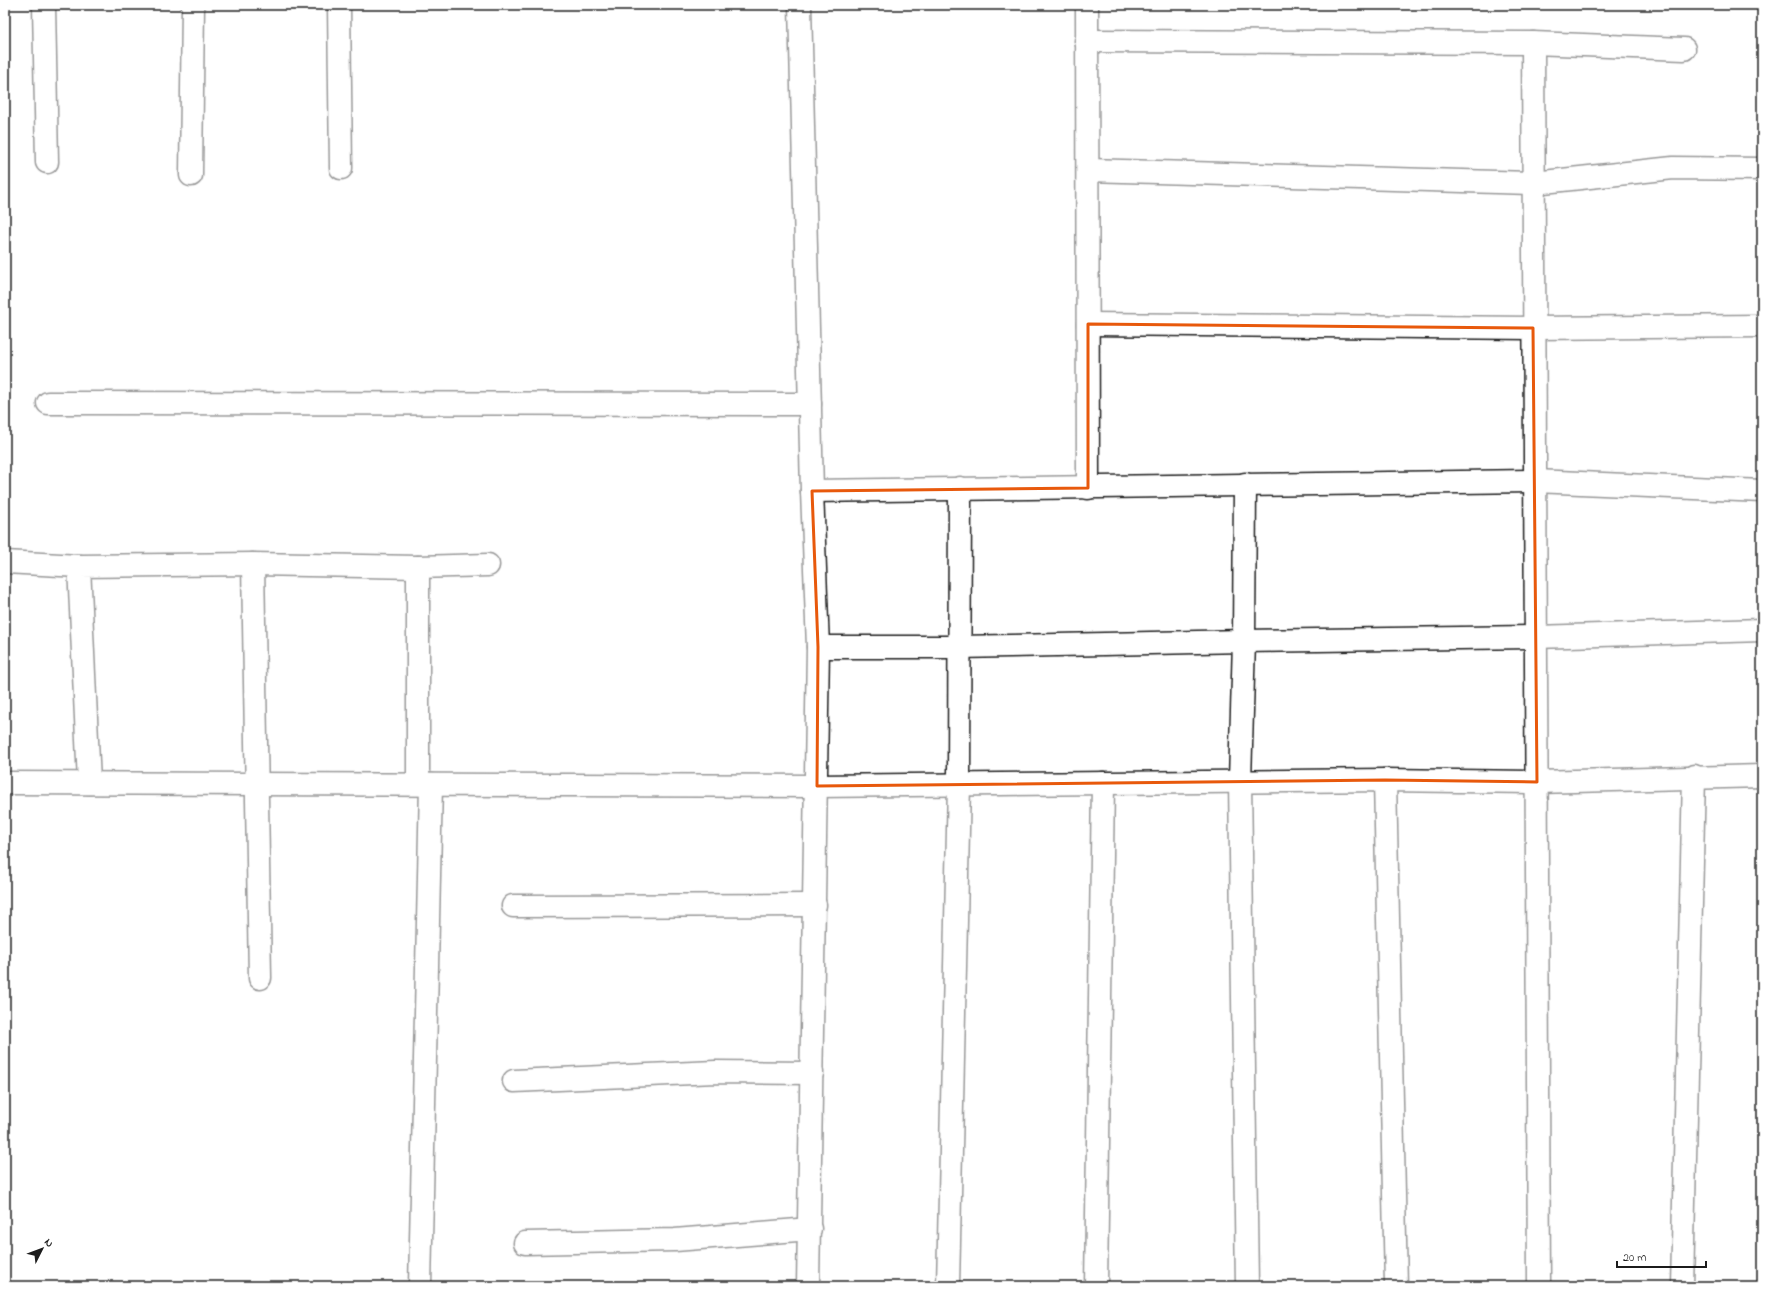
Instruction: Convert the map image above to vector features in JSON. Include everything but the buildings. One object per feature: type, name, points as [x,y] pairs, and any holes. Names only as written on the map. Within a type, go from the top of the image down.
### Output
[{"type":"street","points":[[44,5],[47,162]]},
{"type":"street","points":[[192,175],[193,5]]},
{"type":"street","points":[[339,5],[341,168]]},
{"type":"street","points":[[800,5],[812,491],[818,647],[808,1286]]},
{"type":"street","points":[[1087,5],[1088,488]]},
{"type":"street","points":[[1086,41],[1533,43],[1684,49]]},
{"type":"street","points":[[1533,43],[1533,328],[1539,1286]]},
{"type":"street","points":[[1088,170],[1534,183],[1673,168],[1762,169]]},
{"type":"street","points":[[1088,324],[1533,328],[1762,326]]},
{"type":"street","points":[[48,403],[810,404]]},
{"type":"street","points":[[812,491],[1535,481],[1762,491]]},
{"type":"street","points":[[1245,484],[1244,641],[1240,781],[1247,1286]]},
{"type":"street","points":[[948,1286],[959,784],[958,647],[960,488]]},
{"type":"street","points":[[5,562],[80,566],[253,564],[418,567],[488,565]]},
{"type":"street","points":[[253,564],[260,978]]},
{"type":"street","points":[[80,566],[89,783]]},
{"type":"street","points":[[418,567],[424,784],[420,1286]]},
{"type":"street","points":[[818,647],[958,647],[1536,637],[1762,630]]},
{"type":"street","points":[[5,783],[817,786],[1385,780],[1537,782],[1694,776],[1762,776]]},
{"type":"street","points":[[1682,1286],[1694,776]]},
{"type":"street","points":[[1385,780],[1396,1286]]},
{"type":"street","points":[[1096,1286],[1103,783]]},
{"type":"street","points":[[513,906],[815,905]]},
{"type":"street","points":[[514,1080],[715,1072],[812,1073]]},
{"type":"street","points":[[525,1243],[675,1240],[810,1229]]},
{"type":"highlighted area","points":[[1088,324],[1533,328],[1537,782],[1385,780],[817,786],[818,647],[812,491],[1088,488]]}]
